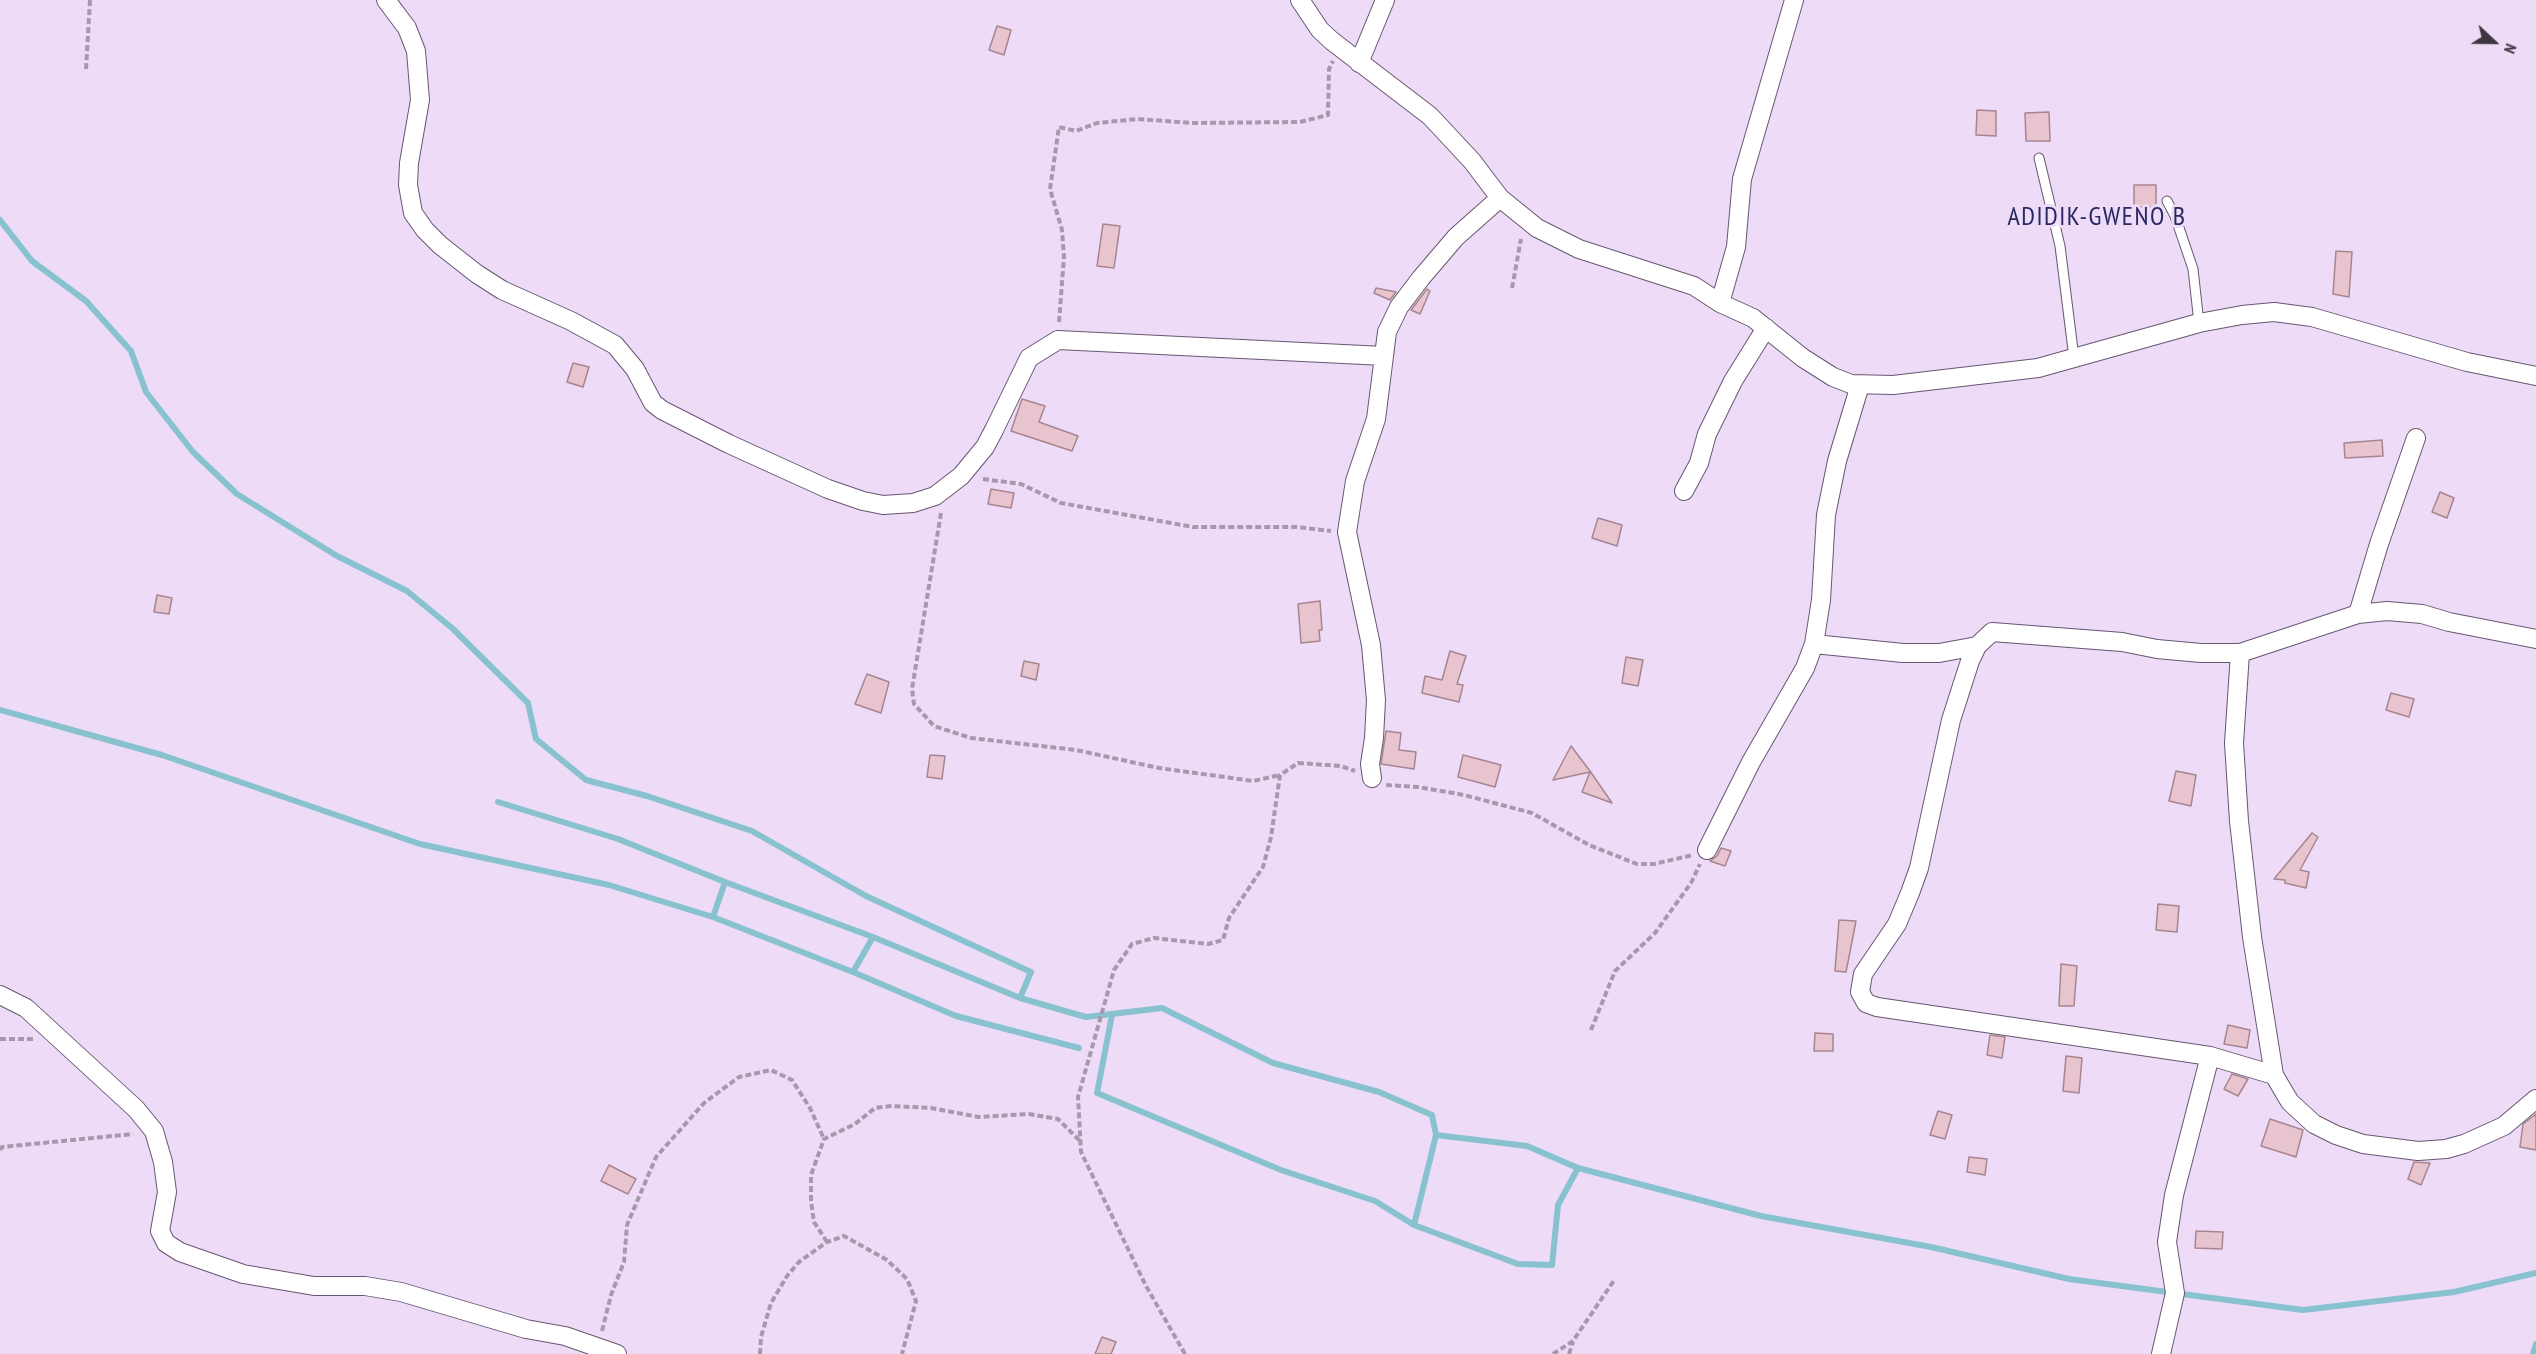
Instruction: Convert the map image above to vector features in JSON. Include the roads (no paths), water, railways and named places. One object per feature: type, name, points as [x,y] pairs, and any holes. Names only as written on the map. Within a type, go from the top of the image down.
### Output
[{"type":"street","points":[[386,0],[407,28],[416,51],[420,79],[420,100],[409,163],[409,200],[413,213],[440,245],[502,290],[603,337],[615,345],[635,369],[653,403],[681,421],[828,489],[883,505],[913,503],[935,496],[946,489],[962,476],[990,439],[1029,358],[1058,340],[1384,356]]},
{"type":"street","points":[[1300,0],[1320,30],[1359,63],[1413,101],[1450,135],[1500,198],[1527,221],[1558,240],[1579,249],[1665,274],[1694,286],[1720,303],[1753,318],[1803,358],[1833,377],[1860,385],[1893,385],[2038,368],[2199,323],[2274,312],[2312,317],[2467,362],[2536,375]]},
{"type":"street","points":[[1359,63],[1385,0]]},
{"type":"street","points":[[1720,303],[1736,247],[1742,179],[1794,0]]},
{"type":"street","points":[[1372,778],[1370,764],[1376,699],[1371,645],[1347,532],[1355,481],[1376,419],[1387,332],[1399,307],[1456,237],[1500,198]]},
{"type":"street","points":[[1684,491],[1699,463],[1707,434],[1733,381],[1767,328]]},
{"type":"street","points":[[1707,850],[1757,752],[1805,668],[1814,644],[1821,600],[1826,515],[1837,461],[1860,385]]},
{"type":"street","points":[[2358,614],[2379,544],[2416,438]]},
{"type":"street","points":[[2274,1075],[2210,1056],[1877,1007],[1863,999],[1860,992],[1863,974],[1897,924],[1919,868],[1951,720],[1977,646],[1992,632],[2122,642],[2200,653],[2240,653],[2358,614],[2406,611],[2536,639]]},
{"type":"street","points":[[1814,644],[1903,653],[1939,653],[1977,646]]},
{"type":"street","points":[[2240,653],[2235,711],[2235,780],[2252,937],[2274,1075],[2290,1102],[2314,1124],[2336,1135],[2363,1144],[2418,1151],[2464,1144],[2504,1126],[2536,1099]]},
{"type":"street","points":[[0,995],[26,1008],[136,1109],[154,1131],[163,1162],[167,1192],[160,1231],[166,1243],[180,1252],[243,1274],[314,1286],[365,1286],[401,1292],[526,1329],[597,1346],[617,1354]]},
{"type":"street","points":[[2161,1354],[2175,1293],[2167,1242],[2174,1195],[2210,1056]]},
{"type":"lane","points":[[2039,158],[2060,246],[2074,358]]},
{"type":"lane","points":[[2167,201],[2175,216],[2193,269],[2199,323]]},
{"type":"waterway","points":[[0,220],[32,261],[86,301],[131,351],[146,392],[193,452],[237,494],[337,556],[407,591],[452,628],[528,703],[536,739],[586,780],[647,796],[752,831],[866,896],[1031,972],[1020,998]]},
{"type":"waterway","points":[[0,710],[162,755],[420,844],[609,885],[713,917],[853,972],[956,1016],[1079,1048]]},
{"type":"waterway","points":[[498,802],[618,839],[873,937],[1020,998],[1086,1017],[1162,1008],[1273,1063],[1379,1092],[1432,1115],[1436,1135]]},
{"type":"waterway","points":[[713,917],[725,882]]},
{"type":"waterway","points":[[853,972],[873,937]]},
{"type":"waterway","points":[[1112,1015],[1097,1093],[1281,1170],[1375,1201],[1414,1225],[1518,1264],[1552,1265],[1558,1205],[1578,1168],[1761,1216],[1931,1247],[2069,1279],[2303,1310],[2454,1292],[2536,1273]]},
{"type":"waterway","points":[[1414,1225],[1436,1135],[1527,1146],[1578,1168]]},
{"type":"waterway","points":[[2533,1354],[2536,1344]]},
{"type":"district","name":"ADIDIK-GWENO B","points":[[2097,218]]}]
